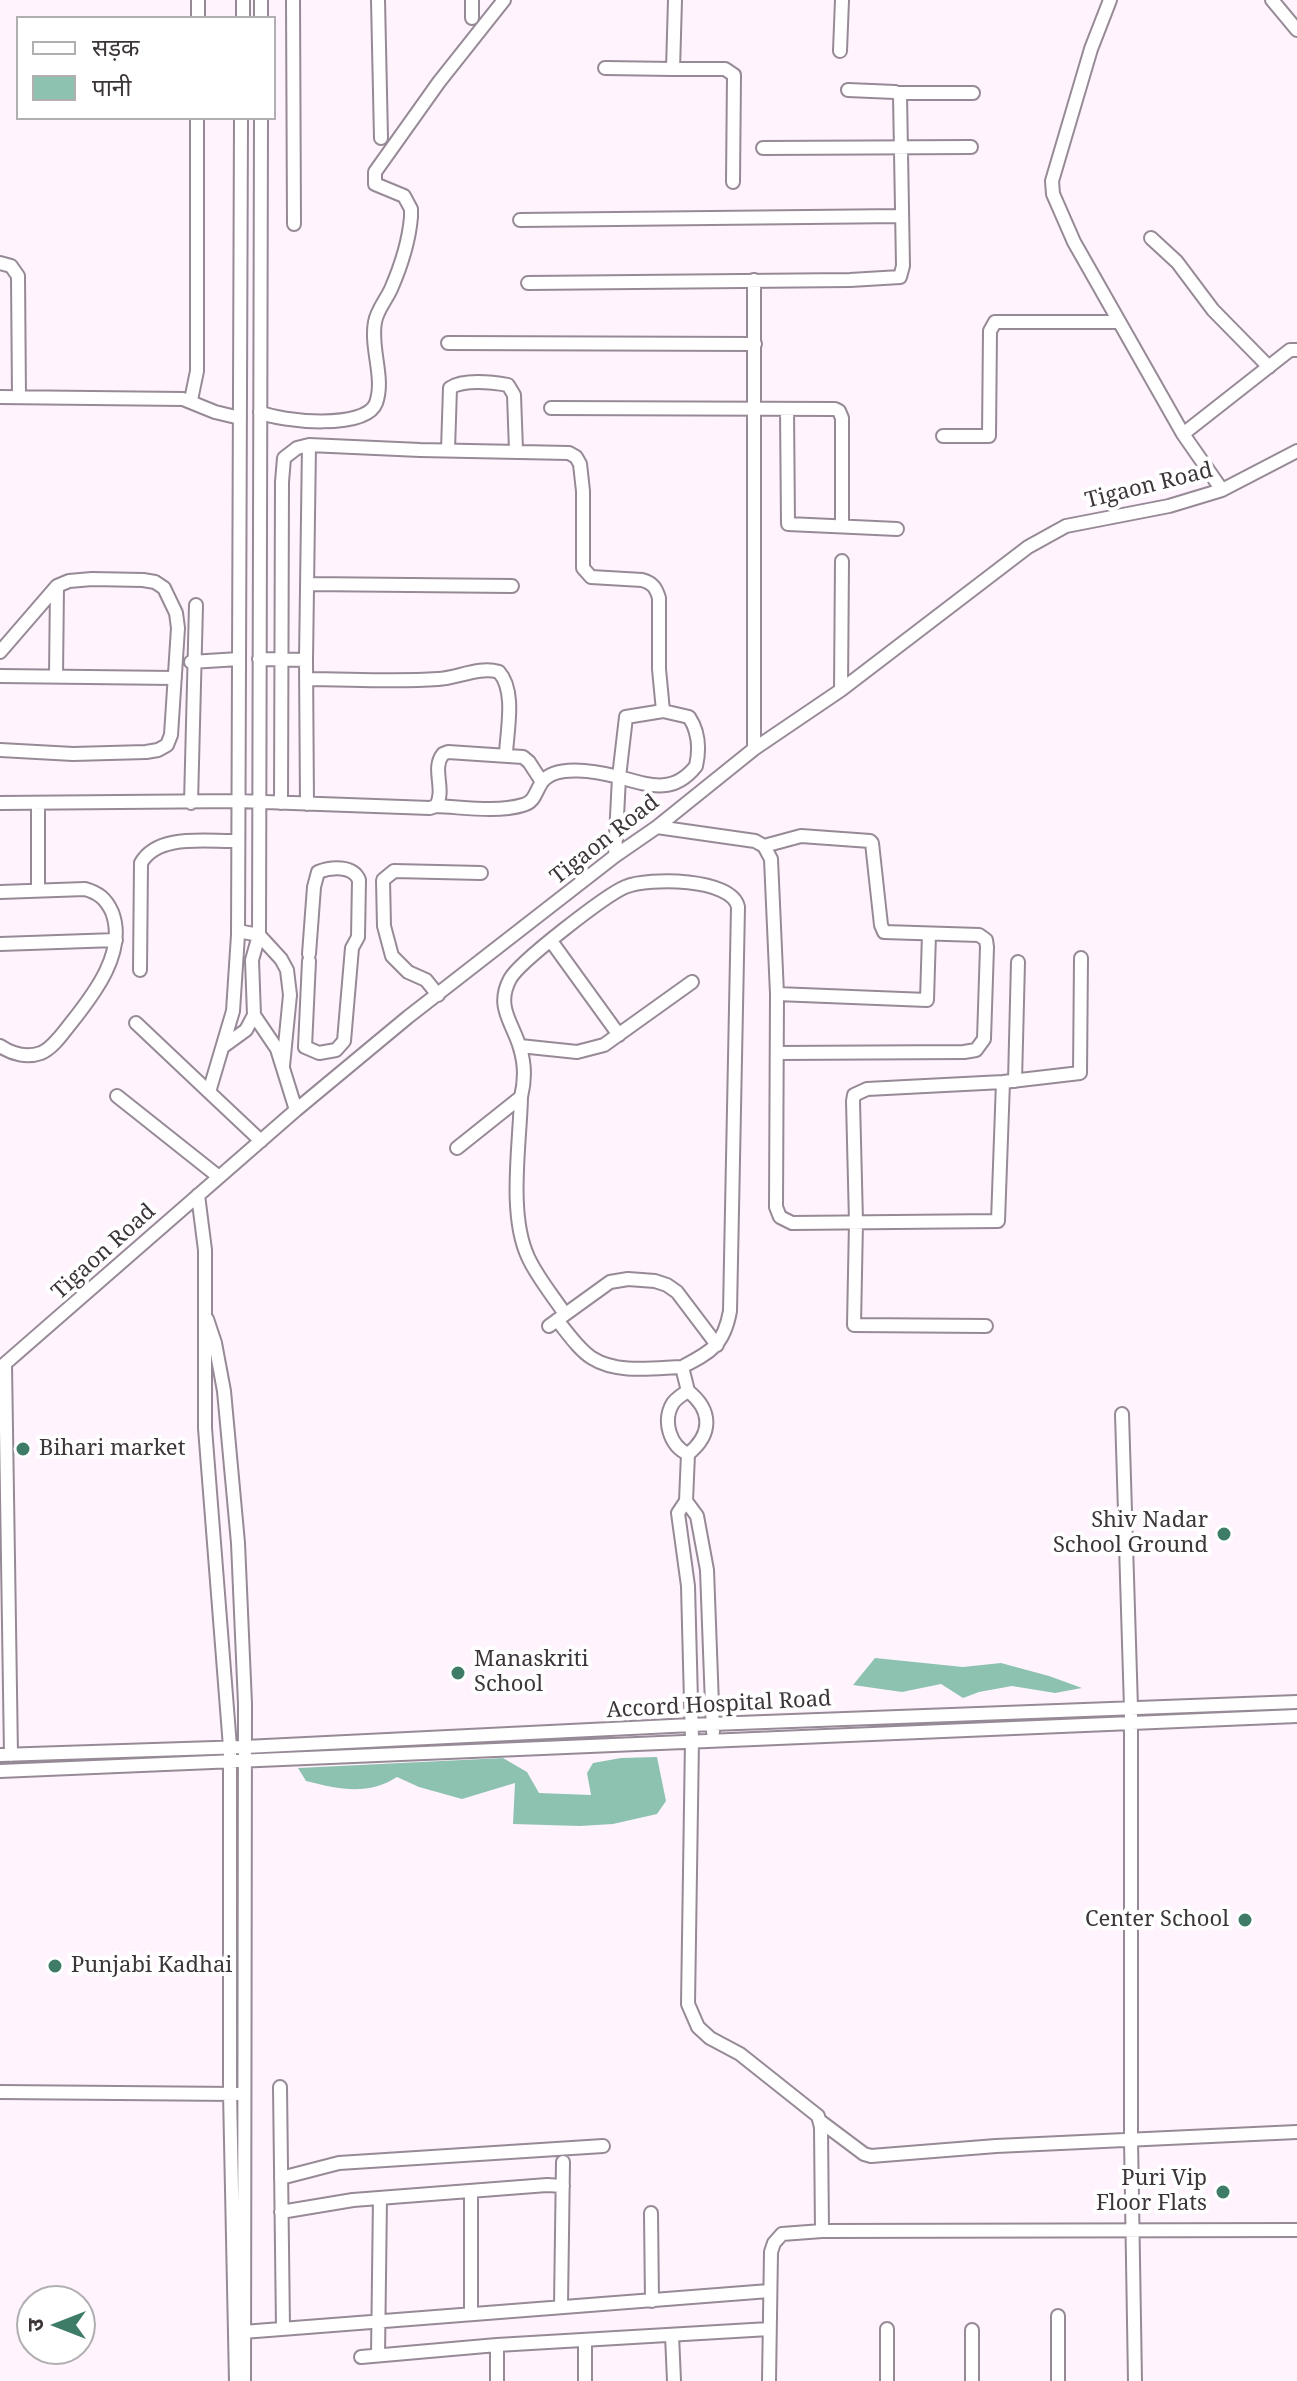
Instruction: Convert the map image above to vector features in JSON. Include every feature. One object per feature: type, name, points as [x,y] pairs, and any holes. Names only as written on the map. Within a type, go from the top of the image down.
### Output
[{"type":"street","points":[[293,0],[294,224]]},
{"type":"street","points":[[378,0],[381,138]]},
{"type":"street","points":[[472,0],[472,18]]},
{"type":"street","points":[[260,412],[282,420],[352,419],[368,414],[376,402],[374,324],[395,278],[411,209],[404,196],[375,184],[375,172],[439,82],[504,0]]},
{"type":"street","points":[[673,69],[675,0]]},
{"type":"street","points":[[840,51],[842,0]]},
{"type":"street","points":[[1110,0],[1091,49],[1051,186],[1074,242],[1183,434],[1222,490]]},
{"type":"street","points":[[1272,0],[1297,30]]},
{"type":"street","points":[[605,68],[725,69],[734,75],[733,182]]},
{"type":"street","points":[[848,90],[973,93]]},
{"type":"street","points":[[528,283],[900,277],[903,266],[899,93]]},
{"type":"street","points":[[191,400],[197,371],[197,120]]},
{"type":"street","points":[[209,1092],[233,1011],[238,931],[241,120]]},
{"type":"street","points":[[224,1046],[246,1030],[254,1015],[252,960],[259,935],[261,120]]},
{"type":"street","points":[[763,148],[971,147]]},
{"type":"street","points":[[520,220],[902,216]]},
{"type":"street","points":[[1151,238],[1177,262],[1213,310],[1269,367]]},
{"type":"street","points":[[0,263],[11,266],[18,276],[19,397]]},
{"type":"street","points":[[754,280],[754,749]]},
{"type":"street","points":[[943,436],[989,436],[990,331],[995,322],[1119,322]]},
{"type":"street","points":[[448,343],[755,344]]},
{"type":"street","points":[[1183,434],[1290,350],[1297,350]]},
{"type":"street","points":[[448,450],[450,388],[460,384],[498,383],[508,385],[514,395],[516,450]]},
{"type":"street","points":[[0,397],[191,400],[215,412],[240,418]]},
{"type":"street","points":[[551,408],[835,409],[841,414],[842,526]]},
{"type":"street","points":[[787,409],[788,524],[897,529]]},
{"type":"street","points":[[307,804],[309,445]]},
{"type":"street","points":[[281,803],[283,466],[289,452],[309,445],[557,451],[576,457],[582,475],[582,550],[586,574],[612,580],[642,580],[656,588],[659,598],[659,669],[663,711]]},
{"type":"street","name":"Tigaon Road","points":[[2,1366],[296,1110],[438,995],[754,749],[841,690],[1028,547],[1066,526],[1169,506],[1222,490],[1297,451]]},
{"type":"street","points":[[841,690],[842,561]]},
{"type":"street","points":[[0,652],[57,586],[69,581],[155,582],[164,588],[176,613],[175,678],[171,735],[167,745],[158,750],[73,754],[0,750]]},
{"type":"street","points":[[308,584],[512,586]]},
{"type":"street","points":[[56,676],[57,586]]},
{"type":"street","points":[[191,803],[196,605]]},
{"type":"street","points":[[176,663],[239,659]]},
{"type":"street","points":[[259,659],[306,660]]},
{"type":"street","points":[[306,679],[426,680],[486,670],[499,672],[504,678],[508,696],[506,754]]},
{"type":"street","points":[[0,676],[175,678]]},
{"type":"street","points":[[0,803],[238,801],[485,808],[526,805],[542,782],[557,772],[600,773],[619,777],[669,786],[687,778],[696,766],[699,754],[695,725],[689,717],[663,711],[626,717],[619,777],[615,856]]},
{"type":"street","points":[[436,806],[440,790],[438,762],[443,754],[523,757],[542,782]]},
{"type":"street","points":[[38,803],[38,890]]},
{"type":"street","points":[[657,827],[755,841],[764,846],[771,859],[777,994],[776,1207],[780,1217],[792,1223],[998,1221],[1018,962]]},
{"type":"street","points":[[764,846],[801,836],[870,841],[882,930],[890,934],[979,935],[986,940],[982,1045],[964,1052],[777,1053]]},
{"type":"street","points":[[140,970],[141,863],[147,853],[155,846],[173,843],[237,841]]},
{"type":"street","points":[[350,869],[359,880],[358,937],[352,948],[344,1041],[336,1050],[319,1053],[305,1047],[307,958],[315,879],[321,871],[350,869]]},
{"type":"street","points":[[438,995],[426,980],[408,972],[392,956],[384,926],[383,880],[394,871],[481,873]]},
{"type":"street","points":[[669,882],[708,885],[721,888],[736,900],[730,1311],[726,1331],[717,1345],[682,1367],[607,1365],[590,1358],[557,1320],[527,1256],[520,1231],[518,1203],[524,1067],[520,1046],[508,1024],[505,1010],[507,986],[516,970],[551,941],[591,909],[626,887],[669,882]]},
{"type":"street","points":[[0,892],[85,889],[95,892],[109,905],[115,921],[116,940],[108,966],[90,996],[45,1052],[12,1054],[0,1046]]},
{"type":"street","points":[[238,931],[259,935],[281,959],[290,982],[283,1066]]},
{"type":"street","points":[[777,994],[927,1000],[929,934]]},
{"type":"street","points":[[0,944],[116,940]]},
{"type":"street","points":[[551,941],[619,1035]]},
{"type":"street","points":[[281,959],[307,958]]},
{"type":"street","points":[[986,1326],[854,1325],[854,1095],[867,1089],[1009,1082],[1080,1073],[1081,958]]},
{"type":"street","points":[[520,1046],[577,1052],[604,1045],[692,982]]},
{"type":"street","points":[[254,1015],[277,1049],[296,1110]]},
{"type":"street","points":[[136,1023],[261,1141]]},
{"type":"street","points":[[117,1096],[219,1177]]},
{"type":"street","points":[[457,1148],[521,1097]]},
{"type":"street","points":[[198,1195],[204,1230],[205,1428],[230,1747],[230,2093],[236,2381]]},
{"type":"street","points":[[557,1320],[610,1282],[628,1279],[661,1282],[677,1292],[717,1345]]},
{"type":"street","points":[[205,1313],[215,1343],[224,1391],[238,1543],[245,1747],[244,2381]]},
{"type":"street","points":[[2,1366],[5,1755]]},
{"type":"street","points":[[682,1367],[688,1391],[700,1401],[706,1415],[705,1433],[699,1445],[688,1454],[686,1501],[678,1513],[688,1586],[692,1740],[688,2004],[698,2027],[710,2038],[740,2054],[813,2111],[820,2121],[871,2156],[1297,2132]]},
{"type":"street","points":[[688,1391],[674,1401],[668,1424],[678,1449],[688,1454]]},
{"type":"street","points":[[1122,1414],[1131,1708],[1131,2139],[1135,2381]]},
{"type":"street","points":[[686,1501],[697,1516],[707,1570],[714,1739]]},
{"type":"street","name":"Accord Hospital Road","points":[[5,1755],[1297,1702]]},
{"type":"street","points":[[0,1771],[1297,1716]]},
{"type":"street","points":[[280,2087],[283,2328]]},
{"type":"street","points":[[0,2092],[246,2095]]},
{"type":"street","points":[[820,2121],[822,2231]]},
{"type":"street","points":[[281,2178],[339,2163],[603,2146]]},
{"type":"street","points":[[561,2305],[563,2162]]},
{"type":"street","points":[[281,2212],[380,2198],[563,2186]]},
{"type":"street","points":[[471,2191],[471,2313]]},
{"type":"street","points":[[378,2355],[380,2198]]},
{"type":"street","points":[[651,2213],[652,2301]]},
{"type":"street","points":[[769,2381],[771,2252],[782,2234],[822,2231],[1297,2230]]},
{"type":"street","points":[[243,2332],[769,2291]]},
{"type":"street","points":[[1058,2316],[1058,2381]]},
{"type":"street","points":[[361,2357],[497,2345],[769,2329]]},
{"type":"street","points":[[887,2329],[887,2381]]},
{"type":"street","points":[[972,2330],[972,2381]]},
{"type":"street","points":[[672,2335],[674,2381]]},
{"type":"street","points":[[585,2340],[585,2381]]},
{"type":"street","points":[[497,2345],[497,2381]]},
{"type":"water","points":[[875,1658],[963,1667],[1001,1663],[1082,1688],[1055,1693],[1012,1686],[963,1698],[941,1684],[902,1692],[853,1685]]},
{"type":"water","points":[[657,1757],[666,1801],[657,1814],[613,1824],[580,1826],[513,1824],[515,1783],[462,1799],[419,1787],[397,1777],[364,1789],[330,1786],[306,1781],[298,1768],[503,1758],[527,1772],[539,1793],[591,1795],[587,1773],[593,1763]]},
{"type":"place","name":"Bihari market","points":[[23,1449]]},
{"type":"place","name":"Shiv Nadar School Ground","points":[[1224,1534]]},
{"type":"place","name":"Manaskriti School","points":[[458,1673]]},
{"type":"place","name":"Center School","points":[[1245,1920]]},
{"type":"place","name":"Punjabi Kadhai","points":[[55,1966]]},
{"type":"place","name":"Puri Vip Floor Flats","points":[[1223,2192]]}]
